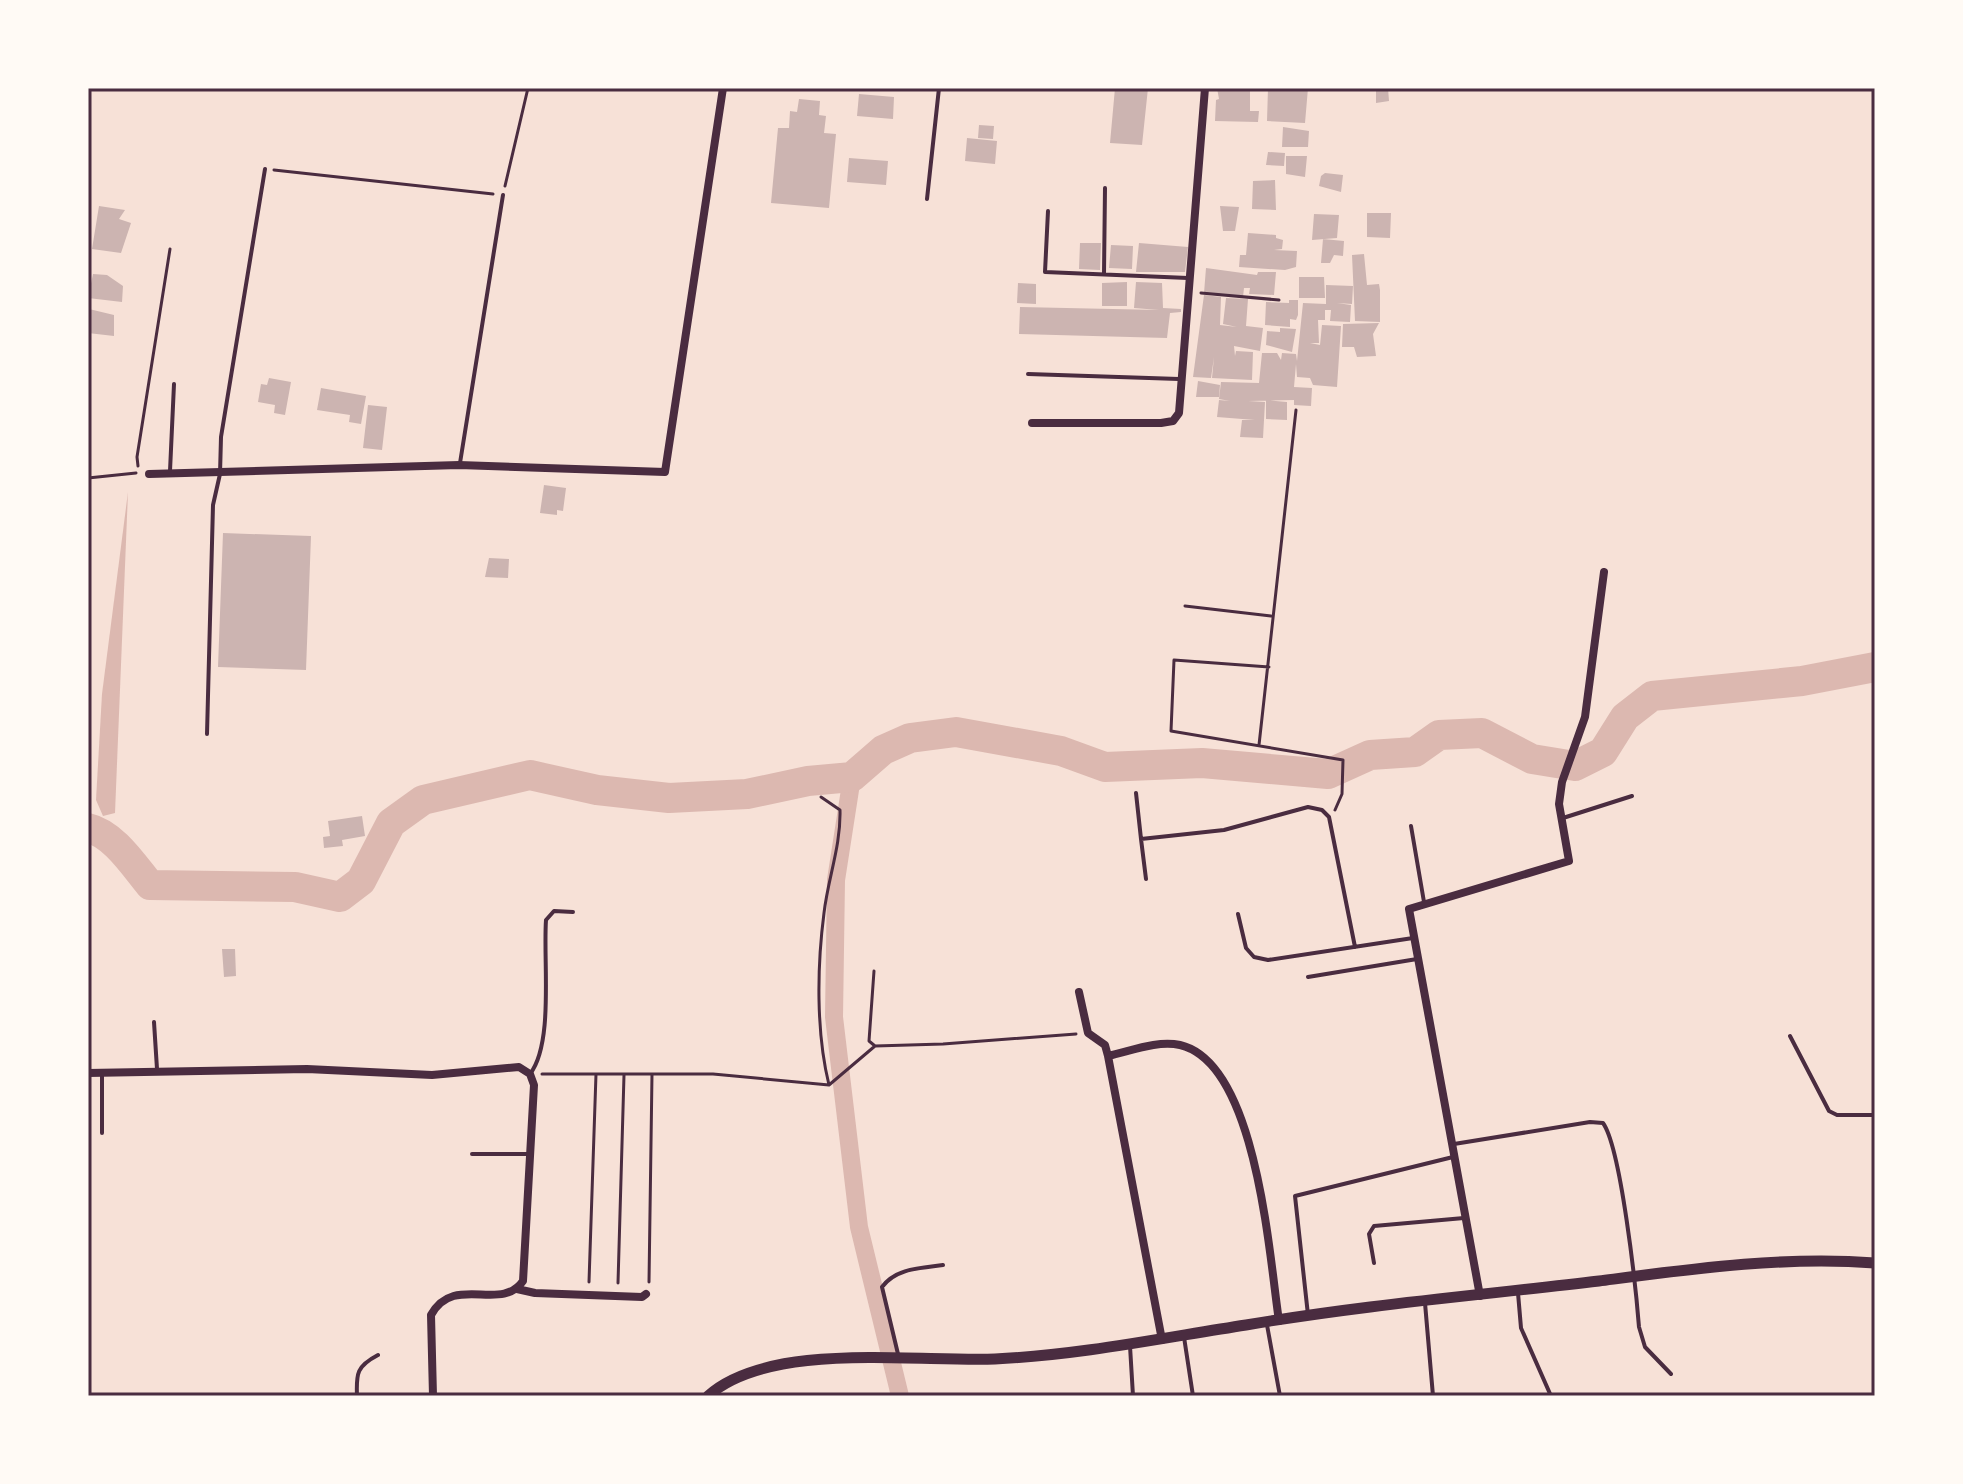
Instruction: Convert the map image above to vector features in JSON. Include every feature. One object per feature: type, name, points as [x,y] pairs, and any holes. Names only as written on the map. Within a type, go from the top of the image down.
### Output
[{"type":"street","points":[[149,474],[459,465],[665,472],[723,88]]},
{"type":"street","points":[[1032,423],[1173,421],[1179,413],[1205,88]]},
{"type":"street","points":[[1480,1296],[1409,909],[1569,861],[1560,819],[1565,773],[1588,705],[1604,572]]},
{"type":"street","points":[[1079,992],[1088,1033],[1105,1045],[1108,1056],[1162,1340]]},
{"type":"street","points":[[1108,1056],[1158,1044],[1180,1045],[1203,1055],[1225,1080],[1246,1132],[1279,1321]]},
{"type":"street","points":[[88,1073],[307,1069],[432,1075],[519,1067],[530,1074],[534,1085],[523,1281],[517,1289],[507,1293],[458,1294],[437,1304],[431,1315],[433,1396]]},
{"type":"street","points":[[708,1396],[736,1378],[787,1363],[826,1358],[900,1361],[1006,1358],[1130,1346],[1266,1322],[1747,1263],[1875,1263]]},
{"type":"street","points":[[517,1289],[535,1293],[642,1297],[646,1294]]},
{"type":"lane","points":[[927,199],[939,88]]},
{"type":"lane","points":[[207,734],[213,505],[220,474],[221,437],[265,169]]},
{"type":"lane","points":[[1104,274],[1105,188]]},
{"type":"lane","points":[[459,465],[503,195]]},
{"type":"lane","points":[[1048,211],[1045,272],[1190,278]]},
{"type":"lane","points":[[1028,374],[1182,379]]},
{"type":"lane","points":[[170,474],[174,384]]},
{"type":"lane","points":[[1136,793],[1146,879]]},
{"type":"lane","points":[[1560,819],[1632,796]]},
{"type":"lane","points":[[1141,839],[1224,830],[1308,807],[1322,810],[1329,817],[1355,947]]},
{"type":"lane","points":[[1411,826],[1424,902]]},
{"type":"lane","points":[[530,1074],[540,1062],[546,920],[554,911],[573,912]]},
{"type":"lane","points":[[1238,914],[1246,948],[1254,957],[1268,960],[1413,938]]},
{"type":"lane","points":[[1308,977],[1417,959]]},
{"type":"lane","points":[[154,1022],[157,1072]]},
{"type":"lane","points":[[1790,1036],[1829,1111],[1837,1115],[1875,1115]]},
{"type":"lane","points":[[102,1074],[102,1133]]},
{"type":"lane","points":[[1454,1144],[1590,1122],[1603,1123],[1609,1132],[1634,1276],[1639,1327],[1645,1347],[1671,1374]]},
{"type":"lane","points":[[472,1154],[530,1154]]},
{"type":"lane","points":[[1308,1317],[1295,1196],[1456,1157]]},
{"type":"lane","points":[[1374,1263],[1369,1234],[1374,1226],[1466,1217]]},
{"type":"lane","points":[[900,1361],[883,1303],[882,1287],[888,1278],[904,1271],[943,1265]]},
{"type":"lane","points":[[1518,1291],[1521,1328],[1551,1396]]},
{"type":"lane","points":[[1425,1303],[1433,1396]]},
{"type":"lane","points":[[1266,1322],[1280,1396]]},
{"type":"lane","points":[[1184,1337],[1193,1396]]},
{"type":"lane","points":[[1130,1346],[1133,1396]]},
{"type":"lane","points":[[357,1396],[356,1372],[361,1364],[378,1355]]},
{"type":"path","points":[[265,169],[503,195],[528,88]]},
{"type":"path","points":[[88,478],[140,473],[137,457],[170,249]]},
{"type":"path","points":[[1189,294],[1279,300]]},
{"type":"path","points":[[1259,745],[1296,410]]},
{"type":"path","points":[[1185,606],[1271,616]]},
{"type":"path","points":[[1269,667],[1192,659],[1172,662],[1171,731],[1343,760],[1342,794],[1329,817]]},
{"type":"path","points":[[821,797],[840,810],[824,914],[823,1061],[829,1085]]},
{"type":"path","points":[[874,971],[868,1027],[869,1041],[875,1046]]},
{"type":"path","points":[[530,1074],[713,1074],[829,1085],[875,1046],[1088,1033]]},
{"type":"path","points":[[588,1293],[596,1074]]},
{"type":"path","points":[[617,1295],[624,1074]]},
{"type":"path","points":[[646,1294],[652,1074]]},
{"type":"shaded area","points":[[128,492],[115,813],[103,816],[96,800],[102,694]]},
{"type":"building","points":[[1115,88],[1148,88],[1142,145],[1110,143]]},
{"type":"building","points":[[1217,88],[1250,88],[1250,111],[1259,111],[1258,122],[1215,121],[1216,100],[1219,99]]},
{"type":"building","points":[[1268,88],[1308,88],[1305,123],[1267,121]]},
{"type":"building","points":[[1376,88],[1388,88],[1389,101],[1376,103]]},
{"type":"building","points":[[859,94],[894,97],[893,119],[857,116]]},
{"type":"building","points":[[799,99],[820,101],[819,115],[826,116],[824,133],[836,134],[829,208],[771,203],[778,128],[789,128],[790,111],[797,112]]},
{"type":"building","points":[[979,125],[994,126],[993,139],[978,138]]},
{"type":"building","points":[[1283,127],[1309,131],[1308,147],[1282,147]]},
{"type":"building","points":[[967,138],[997,141],[995,164],[965,161]]},
{"type":"building","points":[[1268,152],[1285,153],[1284,166],[1266,165]]},
{"type":"building","points":[[1286,156],[1307,156],[1305,177],[1286,174]]},
{"type":"building","points":[[849,158],[888,161],[886,185],[847,182]]},
{"type":"building","points":[[1325,173],[1343,175],[1341,192],[1319,186]]},
{"type":"building","points":[[1275,180],[1276,210],[1252,209],[1253,181]]},
{"type":"building","points":[[99,206],[125,210],[119,219],[131,223],[121,253],[92,249]]},
{"type":"building","points":[[1220,206],[1239,207],[1235,231],[1223,231]]},
{"type":"building","points":[[1367,213],[1391,213],[1390,238],[1367,237]]},
{"type":"building","points":[[1314,214],[1339,215],[1337,238],[1312,240]]},
{"type":"building","points":[[1248,233],[1276,235],[1276,238],[1283,240],[1282,249],[1274,250],[1297,251],[1296,267],[1285,270],[1239,267],[1240,255],[1246,255]]},
{"type":"building","points":[[1323,239],[1344,241],[1343,256],[1334,255],[1330,263],[1321,263]]},
{"type":"building","points":[[1080,243],[1101,243],[1100,270],[1079,269]]},
{"type":"building","points":[[1139,243],[1188,247],[1185,272],[1136,272]]},
{"type":"building","points":[[1111,245],[1133,246],[1132,269],[1109,268]]},
{"type":"building","points":[[1364,254],[1367,285],[1379,284],[1380,322],[1355,321],[1352,255]]},
{"type":"building","points":[[1206,268],[1257,275],[1258,272],[1276,272],[1274,295],[1249,294],[1250,288],[1244,288],[1243,297],[1204,293]]},
{"type":"building","points":[[93,274],[107,275],[123,286],[122,302],[88,298]]},
{"type":"building","points":[[1299,277],[1324,277],[1325,298],[1299,298]]},
{"type":"building","points":[[1127,282],[1127,306],[1102,306],[1102,283]]},
{"type":"building","points":[[1136,282],[1162,283],[1163,308],[1181,309],[1181,312],[1170,313],[1167,338],[1019,334],[1020,307],[1159,310],[1134,308]]},
{"type":"building","points":[[1018,283],[1036,284],[1036,304],[1017,303]]},
{"type":"building","points":[[1326,285],[1353,286],[1352,304],[1337,303],[1351,305],[1350,322],[1330,321],[1331,310],[1325,310],[1325,320],[1318,320],[1319,343],[1310,343],[1320,345],[1322,325],[1341,326],[1337,387],[1313,385],[1310,378],[1297,377],[1296,364],[1294,387],[1312,388],[1311,406],[1294,405],[1294,400],[1248,401],[1265,402],[1263,438],[1240,437],[1242,420],[1255,420],[1217,417],[1219,400],[1230,401],[1219,399],[1221,382],[1259,383],[1262,353],[1277,353],[1281,360],[1282,353],[1296,354],[1297,361],[1303,303],[1326,304]]},
{"type":"building","points":[[1204,295],[1221,297],[1220,325],[1237,327],[1223,324],[1226,298],[1248,299],[1246,326],[1263,328],[1260,351],[1234,346],[1235,356],[1236,351],[1253,352],[1252,380],[1212,378],[1214,357],[1211,378],[1193,377]]},
{"type":"building","points":[[1289,300],[1298,300],[1298,315],[1296,320],[1290,319],[1290,327],[1265,325],[1266,302],[1289,303]]},
{"type":"building","points":[[89,309],[114,315],[114,336],[88,333]]},
{"type":"building","points":[[1379,323],[1373,334],[1376,356],[1357,357],[1354,347],[1342,347],[1343,324]]},
{"type":"building","points":[[1280,328],[1296,329],[1292,352],[1266,345],[1267,331],[1280,332]]},
{"type":"building","points":[[269,378],[291,382],[285,415],[274,413],[275,405],[258,402],[261,384],[267,385]]},
{"type":"building","points":[[1198,381],[1220,385],[1219,397],[1196,397]]},
{"type":"building","points":[[321,388],[366,396],[361,424],[349,422],[350,415],[317,410]]},
{"type":"building","points":[[1266,400],[1287,402],[1287,420],[1266,419]]},
{"type":"building","points":[[368,405],[387,407],[382,450],[363,448]]},
{"type":"building","points":[[544,485],[566,488],[563,511],[557,510],[557,515],[540,513]]},
{"type":"building","points":[[223,533],[311,536],[306,670],[218,667]]},
{"type":"building","points":[[489,558],[509,559],[508,578],[485,577]]},
{"type":"building","points":[[362,816],[365,836],[342,840],[343,846],[324,848],[323,837],[330,836],[328,821]]},
{"type":"building","points":[[222,949],[235,949],[236,976],[224,977]]},
{"type":"waterway","points":[[88,828],[115,844],[150,885],[295,887],[340,897],[361,881],[391,823],[423,800],[530,775],[597,790],[669,798],[747,794],[808,781],[852,777],[883,750],[910,738],[956,732],[1061,751],[1105,767],[1202,763],[1328,774],[1370,755],[1415,752],[1439,735],[1482,733],[1532,759],[1575,766],[1603,752],[1625,717],[1652,696],[1802,681],[1875,667]]},
{"type":"waterway","points":[[852,777],[836,880],[834,1017],[859,1227],[900,1396]]}]
